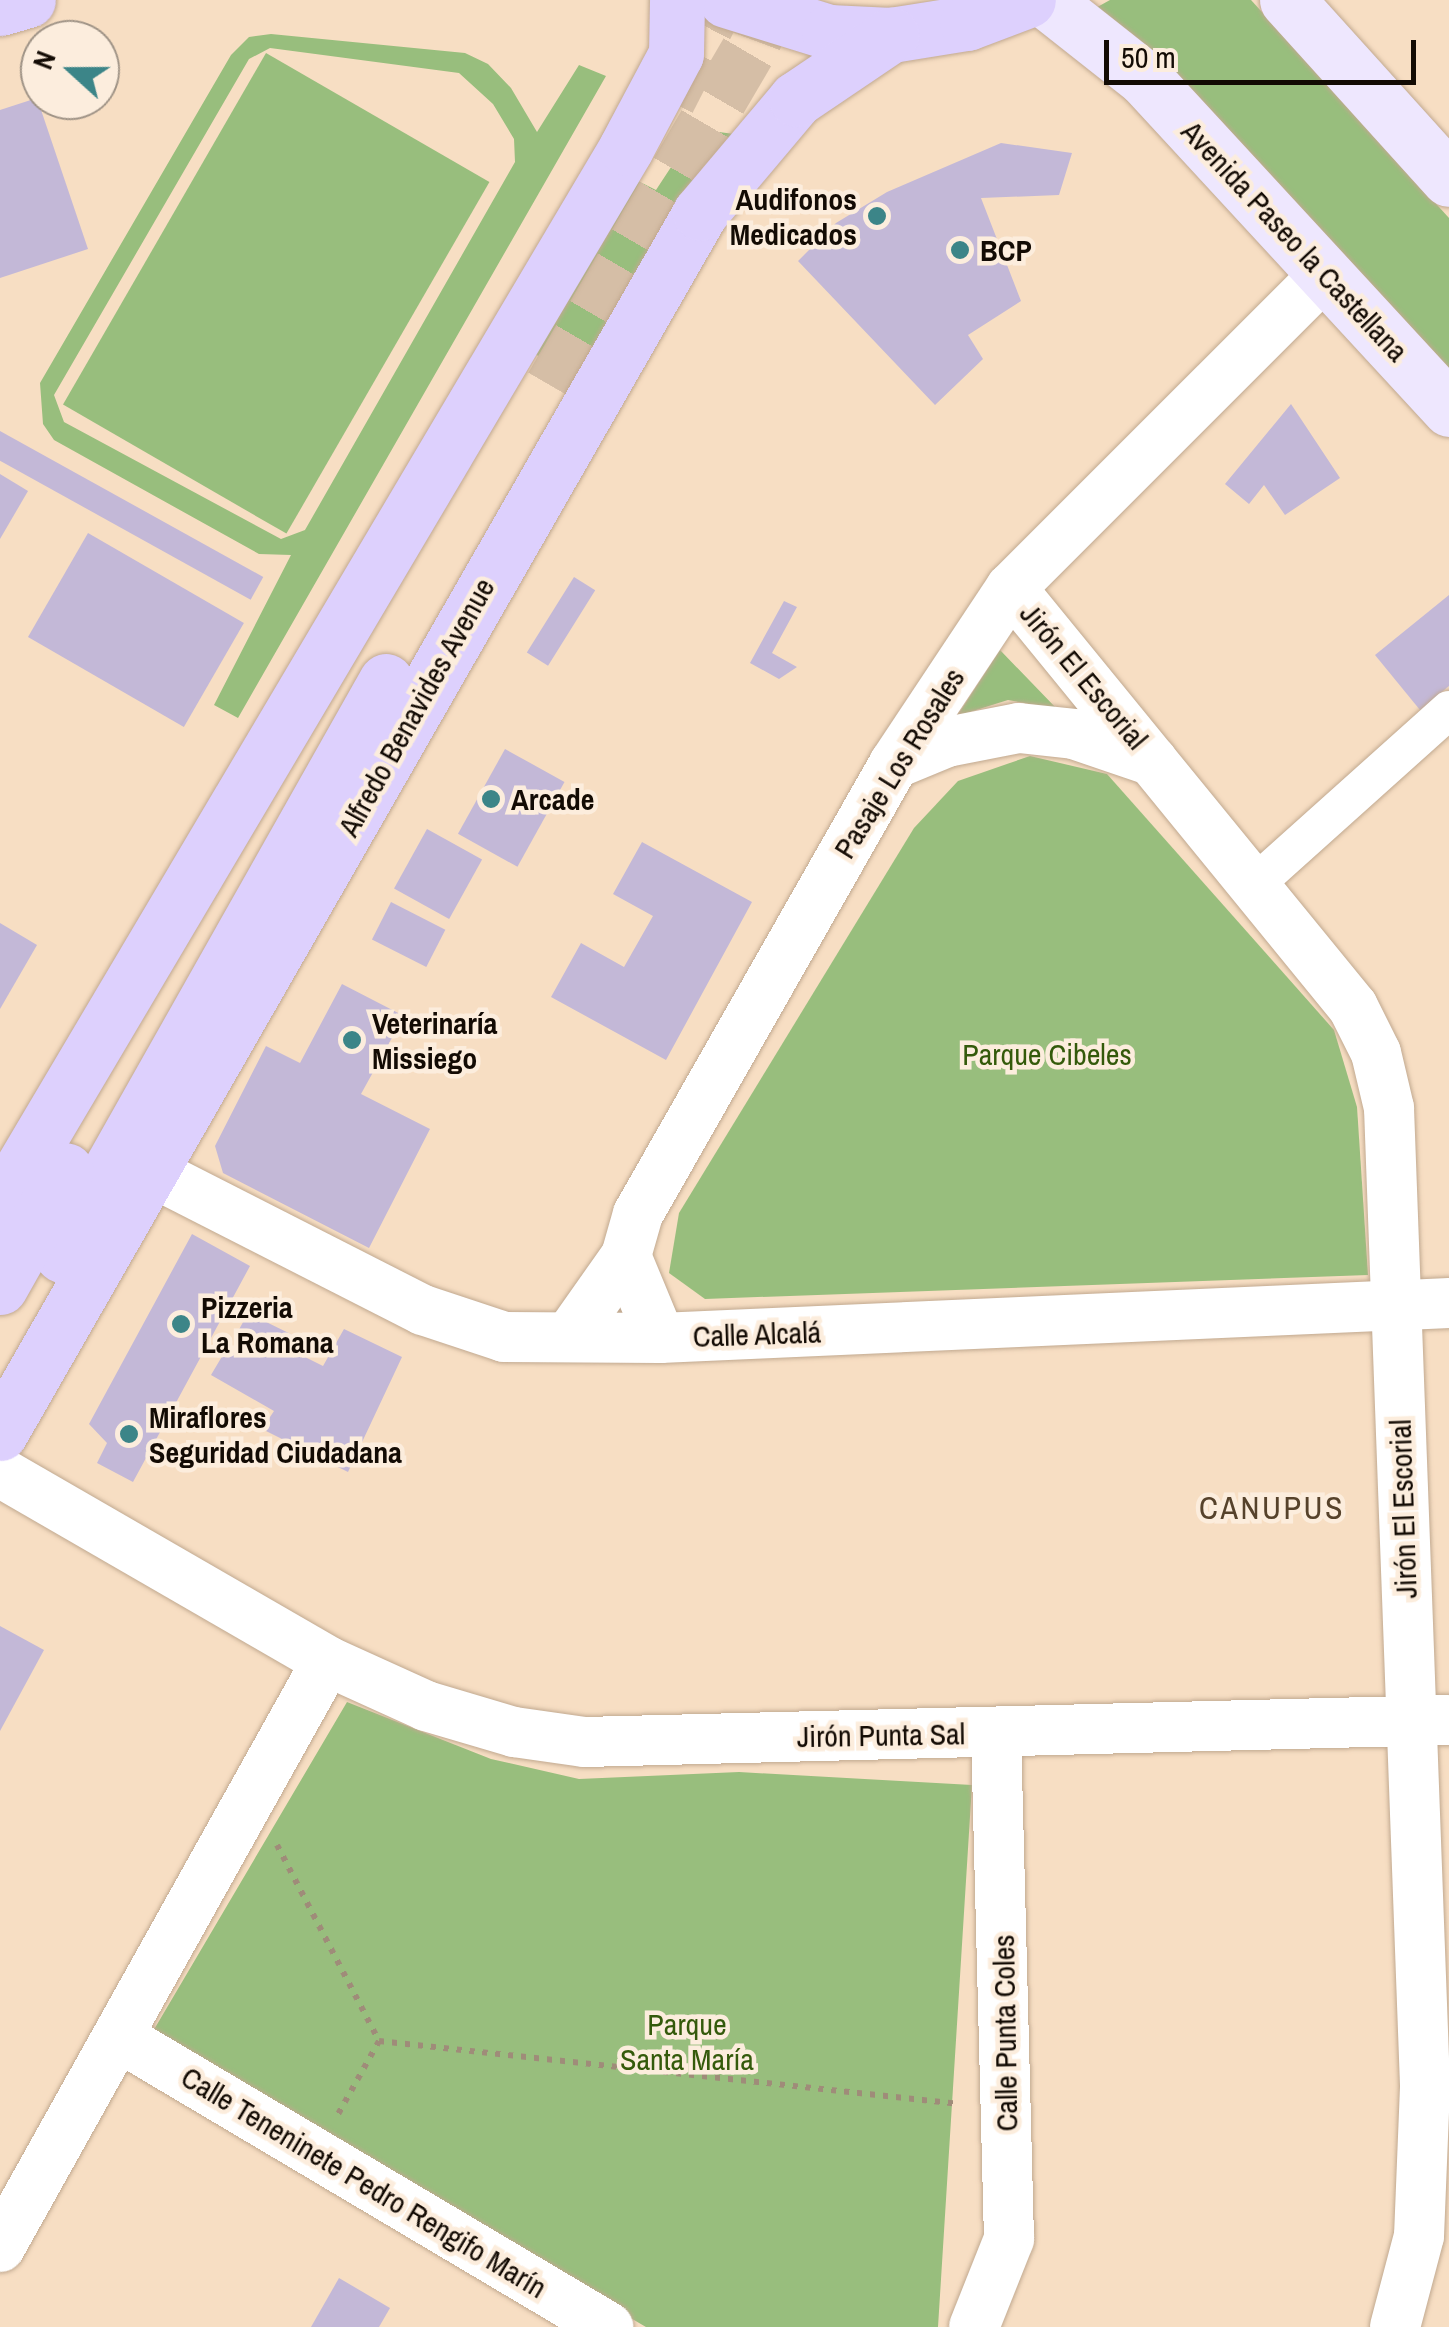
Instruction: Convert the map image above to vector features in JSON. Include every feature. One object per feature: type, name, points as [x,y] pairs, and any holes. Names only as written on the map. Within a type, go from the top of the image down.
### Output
[{"type":"main road","points":[[0,8],[28,0]]},
{"type":"main road","points":[[0,1205],[626,148],[676,54],[677,0]]},
{"type":"main road","points":[[726,0],[829,32],[891,35],[967,24],[1028,0]]},
{"type":"main road","name":"Avenida Paseo la Castellana","points":[[1045,0],[1145,79],[1449,409]]},
{"type":"main road","points":[[1286,0],[1449,179]]},
{"type":"main road","name":"Alfredo Benavides Avenue","points":[[0,1432],[154,1173],[700,213],[796,99],[891,35]]},
{"type":"main road","name":"Alfredo Benavides Avenue","points":[[0,1287],[534,381],[29,1314],[0,1432]]},
{"type":"street","name":"Pasaje Los Rosales","points":[[569,1338],[626,1256],[638,1214],[894,764],[1011,588],[1326,273]]},
{"type":"street","name":"Jirón El Escorial","points":[[1011,588],[1158,763],[1353,1008],[1376,1053],[1389,1108],[1397,1308],[1428,1720],[1425,2087],[1419,2236],[1395,2327]]},
{"type":"street","points":[[1254,884],[1449,710]]},
{"type":"street","name":"Jirón El Escorial","points":[[894,764],[947,742],[1019,728],[1074,734],[1158,763]]},
{"type":"street","name":"Calle Alcalá","points":[[154,1173],[423,1310],[504,1337],[660,1338],[1449,1303]]},
{"type":"street","points":[[626,1256],[660,1338]]},
{"type":"street","name":"Jirón Punta Sal","points":[[0,1472],[328,1661],[426,1706],[514,1732],[584,1742],[1428,1720]]},
{"type":"street","points":[[0,2247],[328,1661]]},
{"type":"street","name":"Calle Punta Coles","points":[[974,2327],[1009,2239],[996,1733]]},
{"type":"street","name":"Calle Teneninete Pedro Rengifo Marín","points":[[119,2037],[608,2327]]},
{"type":"path","points":[[252,1797],[379,2041]]},
{"type":"path","points":[[379,2041],[1006,2110]]},
{"type":"path","points":[[316,2152],[379,2041]]},
{"type":"green space","points":[[1110,0],[1251,0],[1449,218],[1449,380],[1092,10]]},
{"type":"green space","points":[[271,34],[465,53],[488,64],[511,88],[537,132],[579,65],[606,76],[238,718],[214,705],[291,555],[259,554],[54,440],[43,424],[40,383],[231,55],[249,37]],"holes":[[[270,48],[459,73],[493,104],[514,139],[515,162],[305,530],[281,539],[64,422],[54,395],[249,59]]]},
{"type":"green space","points":[[266,53],[489,182],[286,534],[63,405]]},
{"type":"green space","points":[[696,129],[734,134],[590,384],[522,347],[632,178],[656,190]]},
{"type":"green space","points":[[1000,650],[1057,709],[1008,700],[957,716]]},
{"type":"green space","name":"Parque Cibeles","points":[[1030,756],[1107,774],[1334,1030],[1357,1107],[1368,1275],[705,1299],[669,1273],[679,1213],[914,828],[958,781]]},
{"type":"green space","name":"Parque Santa María","points":[[347,1702],[491,1759],[579,1779],[739,1772],[972,1785],[938,2327],[646,2327],[149,2038]]},
{"type":"building","points":[[20,104],[20,120],[44,120],[88,249],[0,278],[0,110]]},
{"type":"building","points":[[1001,143],[1072,153],[1059,195],[981,198],[1021,301],[968,335],[983,359],[935,405],[798,261],[836,223],[887,192]]},
{"type":"building","points":[[1291,404],[1340,478],[1285,515],[1264,485],[1249,504],[1225,484]]},
{"type":"building","points":[[0,431],[263,577],[251,600],[0,461]]},
{"type":"building","points":[[0,474],[28,491],[0,539]]},
{"type":"building","points":[[88,533],[244,623],[184,727],[28,637]]},
{"type":"building","points":[[574,577],[595,590],[548,666],[527,652]]},
{"type":"building","points":[[1449,595],[1449,686],[1420,710],[1375,655]]},
{"type":"building","points":[[784,601],[797,607],[772,653],[797,667],[779,679],[750,663]]},
{"type":"building","points":[[505,749],[564,782],[517,867],[458,834]]},
{"type":"building","points":[[427,829],[482,860],[449,919],[394,888]]},
{"type":"building","points":[[642,842],[752,902],[666,1060],[551,997],[581,943],[624,967],[653,916],[613,894]]},
{"type":"building","points":[[391,902],[445,930],[426,967],[372,939]]},
{"type":"building","points":[[0,923],[37,945],[0,1009]]},
{"type":"building","points":[[342,984],[404,1016],[361,1094],[430,1129],[369,1248],[223,1173],[215,1146],[266,1046],[300,1063]]},
{"type":"building","name":"Pizzeria La Romana","points":[[192,1234],[250,1266],[133,1482],[97,1463],[107,1443],[89,1424]]},
{"type":"building","points":[[248,1313],[311,1344],[305,1357],[323,1366],[344,1329],[402,1357],[348,1472],[262,1429],[274,1411],[211,1375],[227,1348],[240,1357],[248,1343],[236,1335]]},
{"type":"building","points":[[0,1626],[44,1650],[0,1731]]},
{"type":"building","points":[[339,2278],[390,2308],[379,2327],[311,2327]]},
{"type":"tunnel","points":[[668,100],[719,0]]},
{"type":"tunnel","points":[[552,386],[754,40],[769,0]]},
{"type":"place","name":"Audifonos Medicados","points":[[877,216]]},
{"type":"place","name":"BCP","points":[[960,250]]},
{"type":"place","name":"Arcade","points":[[491,799]]},
{"type":"place","name":"Veterinaría Missiego","points":[[352,1040]]},
{"type":"place","name":"Pizzeria La Romana","points":[[181,1324]]},
{"type":"place","name":"Miraflores Seguridad Ciudadana","points":[[129,1434]]},
{"type":"district","name":"CANUPUS","points":[[1272,1508]]}]
